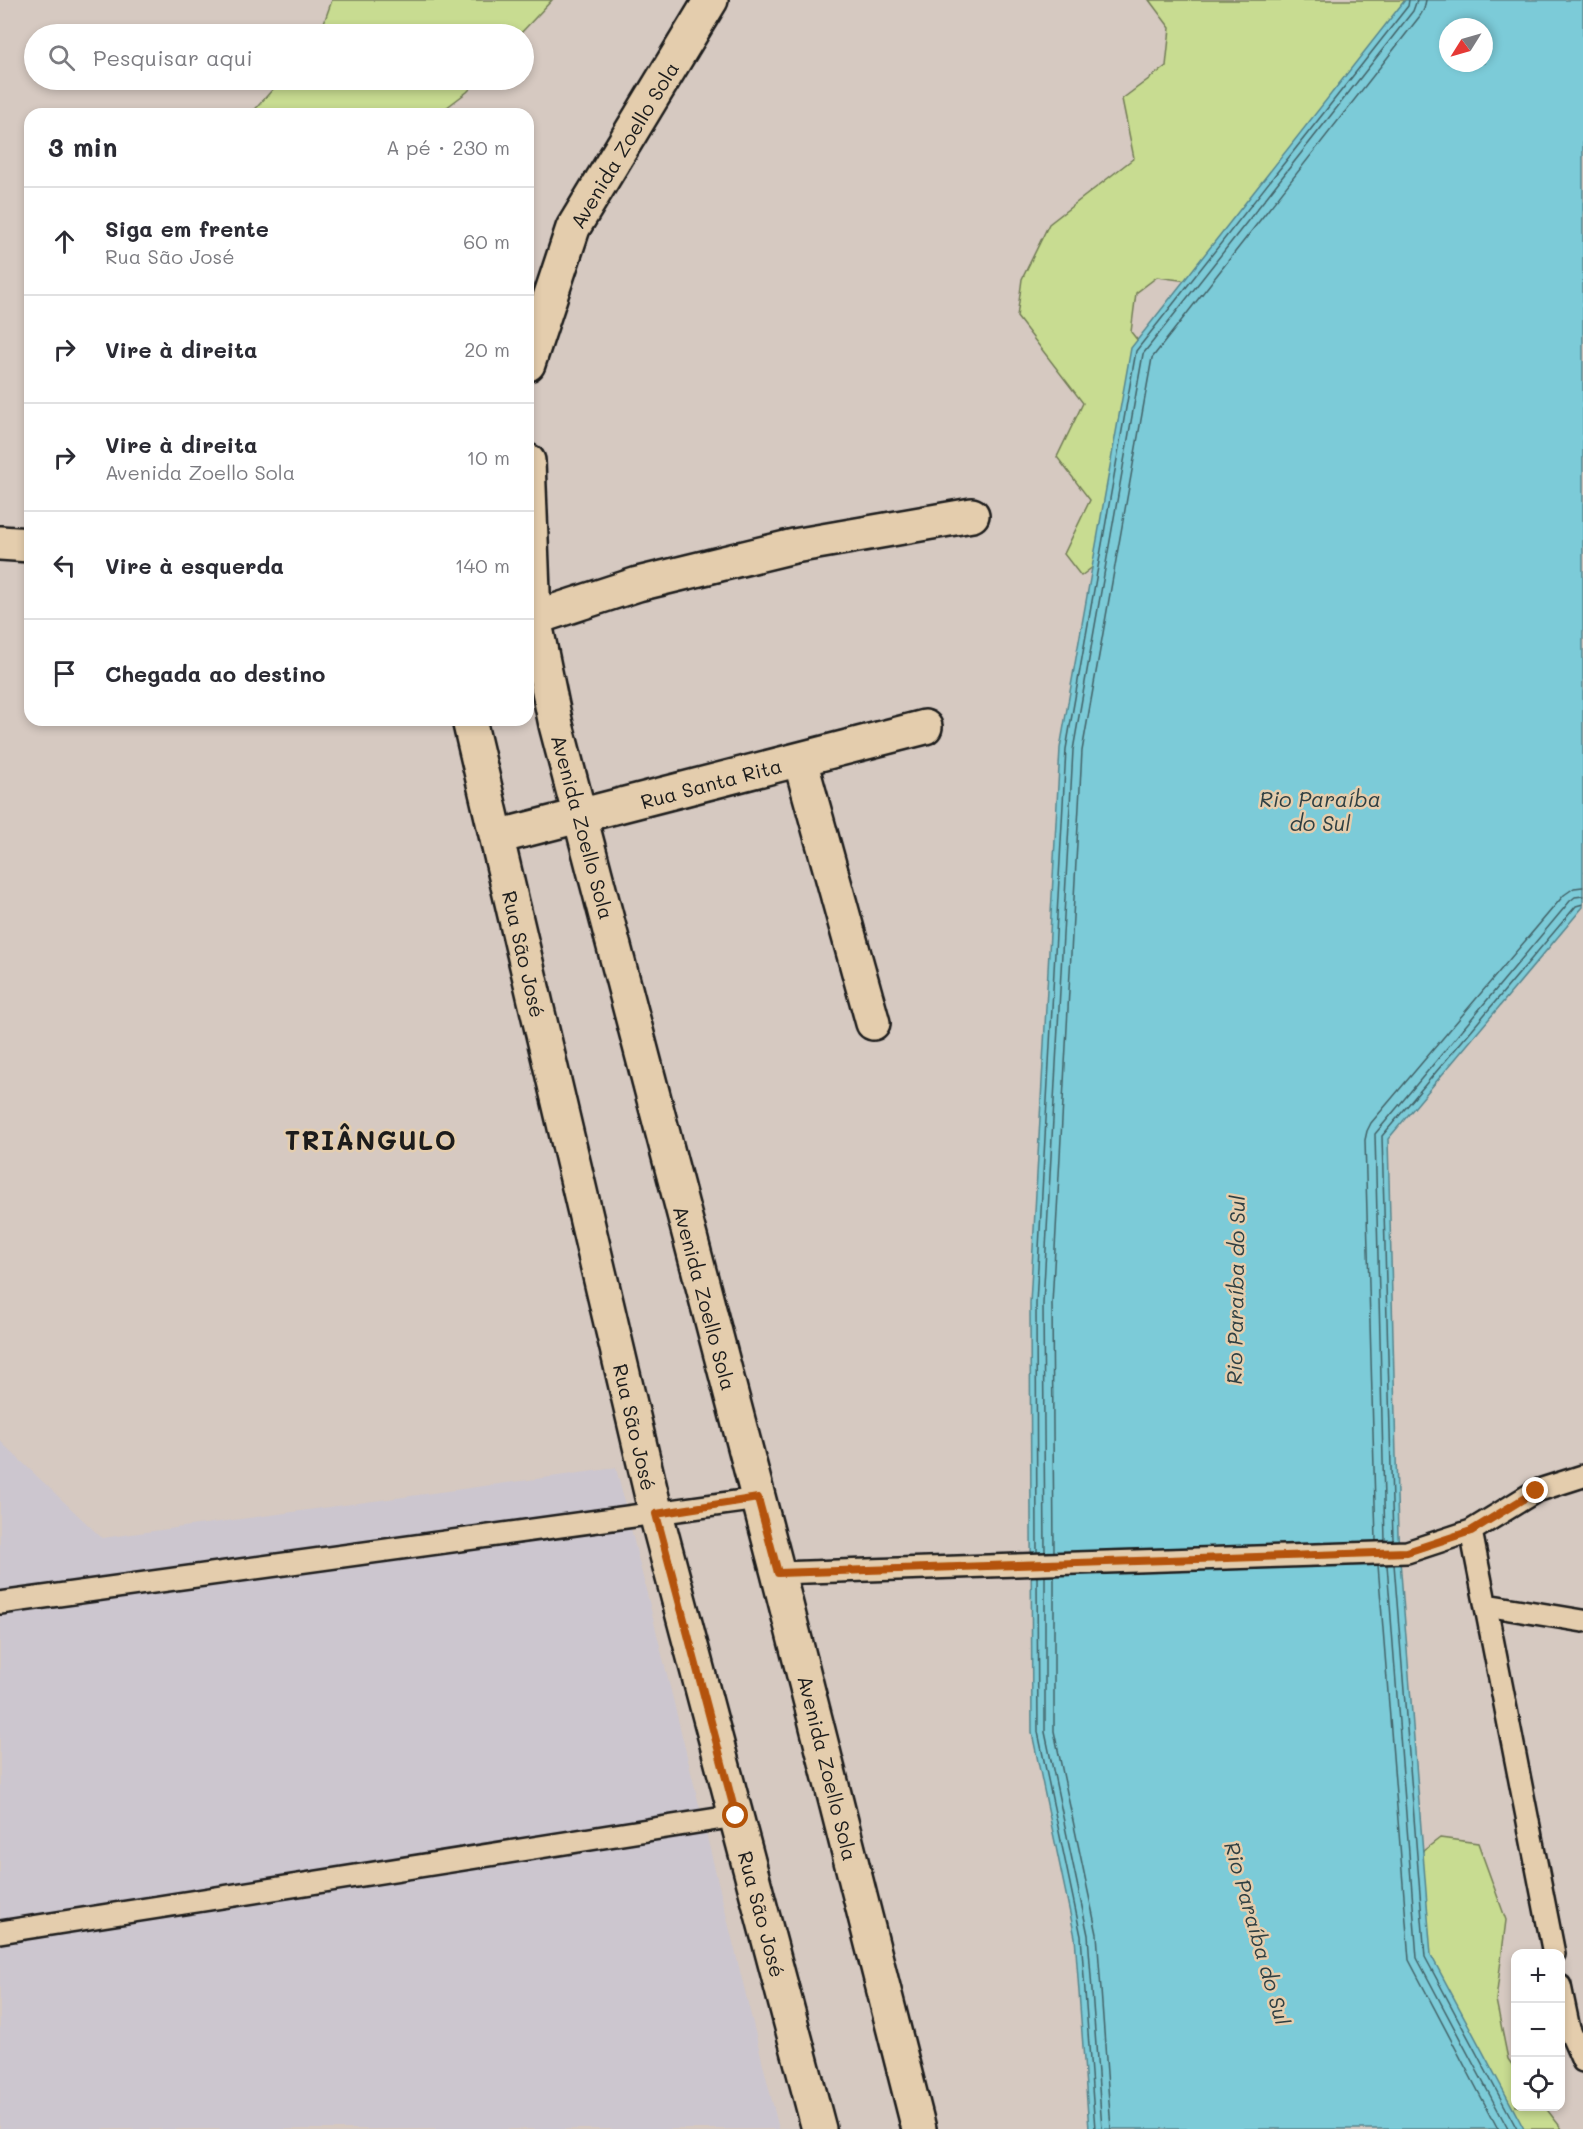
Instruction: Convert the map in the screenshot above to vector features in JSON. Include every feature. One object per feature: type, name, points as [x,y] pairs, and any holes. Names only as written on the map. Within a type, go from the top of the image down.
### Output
[{"type":"street","name":"Avenida Zoello Sola","points":[[534,346],[573,228],[711,0]]},
{"type":"street","points":[[534,618],[638,584],[794,546],[972,515]]},
{"type":"street","points":[[0,543],[24,545]]},
{"type":"street","name":"Avenida Zoello Sola","points":[[534,618],[556,724],[778,1573],[919,2129]]},
{"type":"street","name":"Rua São José","points":[[470,726],[656,1514],[819,2129]]},
{"type":"street","name":"Rua Santa Rita","points":[[497,837],[925,727]]},
{"type":"street","points":[[800,760],[873,1023]]},
{"type":"lane","points":[[778,1573],[1407,1552],[1471,1531],[1536,1491],[1583,1476]]},
{"type":"lane","points":[[0,1603],[656,1514],[758,1498]]},
{"type":"lane","points":[[1471,1531],[1553,1949]]},
{"type":"lane","points":[[1486,1605],[1583,1621]]},
{"type":"lane","points":[[0,1932],[736,1816]]},
{"type":"lane","points":[[1564,2003],[1569,2029],[1583,2061]]},
{"type":"shaded area","points":[[0,1441],[102,1538],[616,1468],[779,2129],[0,2129]]},
{"type":"green space","points":[[332,0],[552,0],[529,24],[324,24]]},
{"type":"green space","points":[[1149,0],[1479,0],[1458,18],[1439,18],[1439,71],[1195,282],[1157,277],[1136,293],[1131,332],[1198,417],[1124,543],[1081,576],[1064,554],[1090,500],[1057,457],[1083,403],[1017,317],[1022,279],[1049,224],[1134,158],[1122,99],[1166,66],[1170,28]]},
{"type":"green space","points":[[272,90],[469,90],[446,108],[256,108]]},
{"type":"green space","points":[[1440,1838],[1478,1843],[1506,1920],[1496,2000],[1508,2059],[1511,2063],[1511,2111],[1548,2111],[1562,2129],[1460,2129],[1397,1871]]},
{"type":"water","name":"Rio Paraíba do Sul","points":[[1405,0],[1583,0],[1583,907],[1388,1139],[1398,1535],[1431,1955],[1511,2105],[1511,2111],[1514,2111],[1524,2129],[1089,2129],[1075,1937],[1032,1733],[1030,1304],[1060,748],[1131,348]]},
{"type":"district","name":"TRIÂNGULO","points":[[371,1140]]},
{"type":"route","points":[[736,1816],[656,1514],[758,1498],[778,1573],[1407,1552],[1471,1531],[1536,1491]]}]
